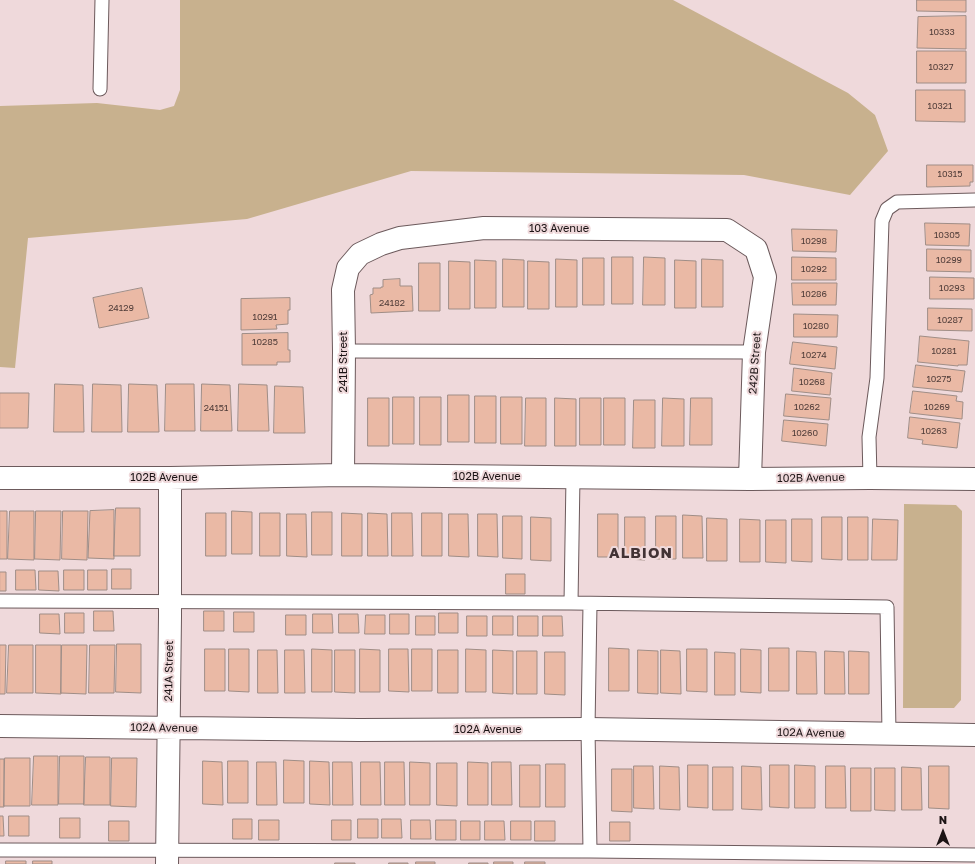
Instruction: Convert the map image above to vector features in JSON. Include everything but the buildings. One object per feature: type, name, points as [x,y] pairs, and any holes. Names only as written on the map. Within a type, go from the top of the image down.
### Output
[{"type":"street","name":"103 Avenue","points":[[360,254],[381,244],[400,238],[484,228],[728,230],[756,249]]},
{"type":"street","name":"242B Street","points":[[750,479],[754,352],[765,277],[756,249]]},
{"type":"street","name":"241B Street","points":[[343,475],[343,290],[348,268],[360,254]]},
{"type":"street","name":"102B Avenue","points":[[0,478],[170,478],[343,475],[750,479],[975,479]]},
{"type":"street","name":"241A Street","points":[[167,857],[170,478]]},
{"type":"street","name":"102A Avenue","points":[[0,726],[359,730],[588,730],[975,735]]},
{"type":"lane","points":[[100,89],[102,0]]},
{"type":"lane","points":[[870,478],[869,437],[877,378],[882,221],[887,209],[897,202],[975,200]]},
{"type":"lane","points":[[344,352],[754,352]]},
{"type":"lane","points":[[571,603],[573,477]]},
{"type":"lane","points":[[0,601],[571,603],[887,607],[890,734]]},
{"type":"lane","points":[[590,604],[588,730],[590,851]]},
{"type":"lane","points":[[0,850],[167,857],[590,851],[975,855]]},
{"type":"shaded area","points":[[180,0],[673,0],[848,93],[875,115],[888,151],[850,195],[744,175],[411,171],[247,219],[28,238],[15,368],[0,367],[0,106],[97,103],[160,110],[174,106],[180,90]]},
{"type":"shaded area","points":[[904,504],[956,505],[962,511],[961,700],[954,708],[903,708]]},
{"type":"district","name":"ALBION","points":[[641,553]]}]
